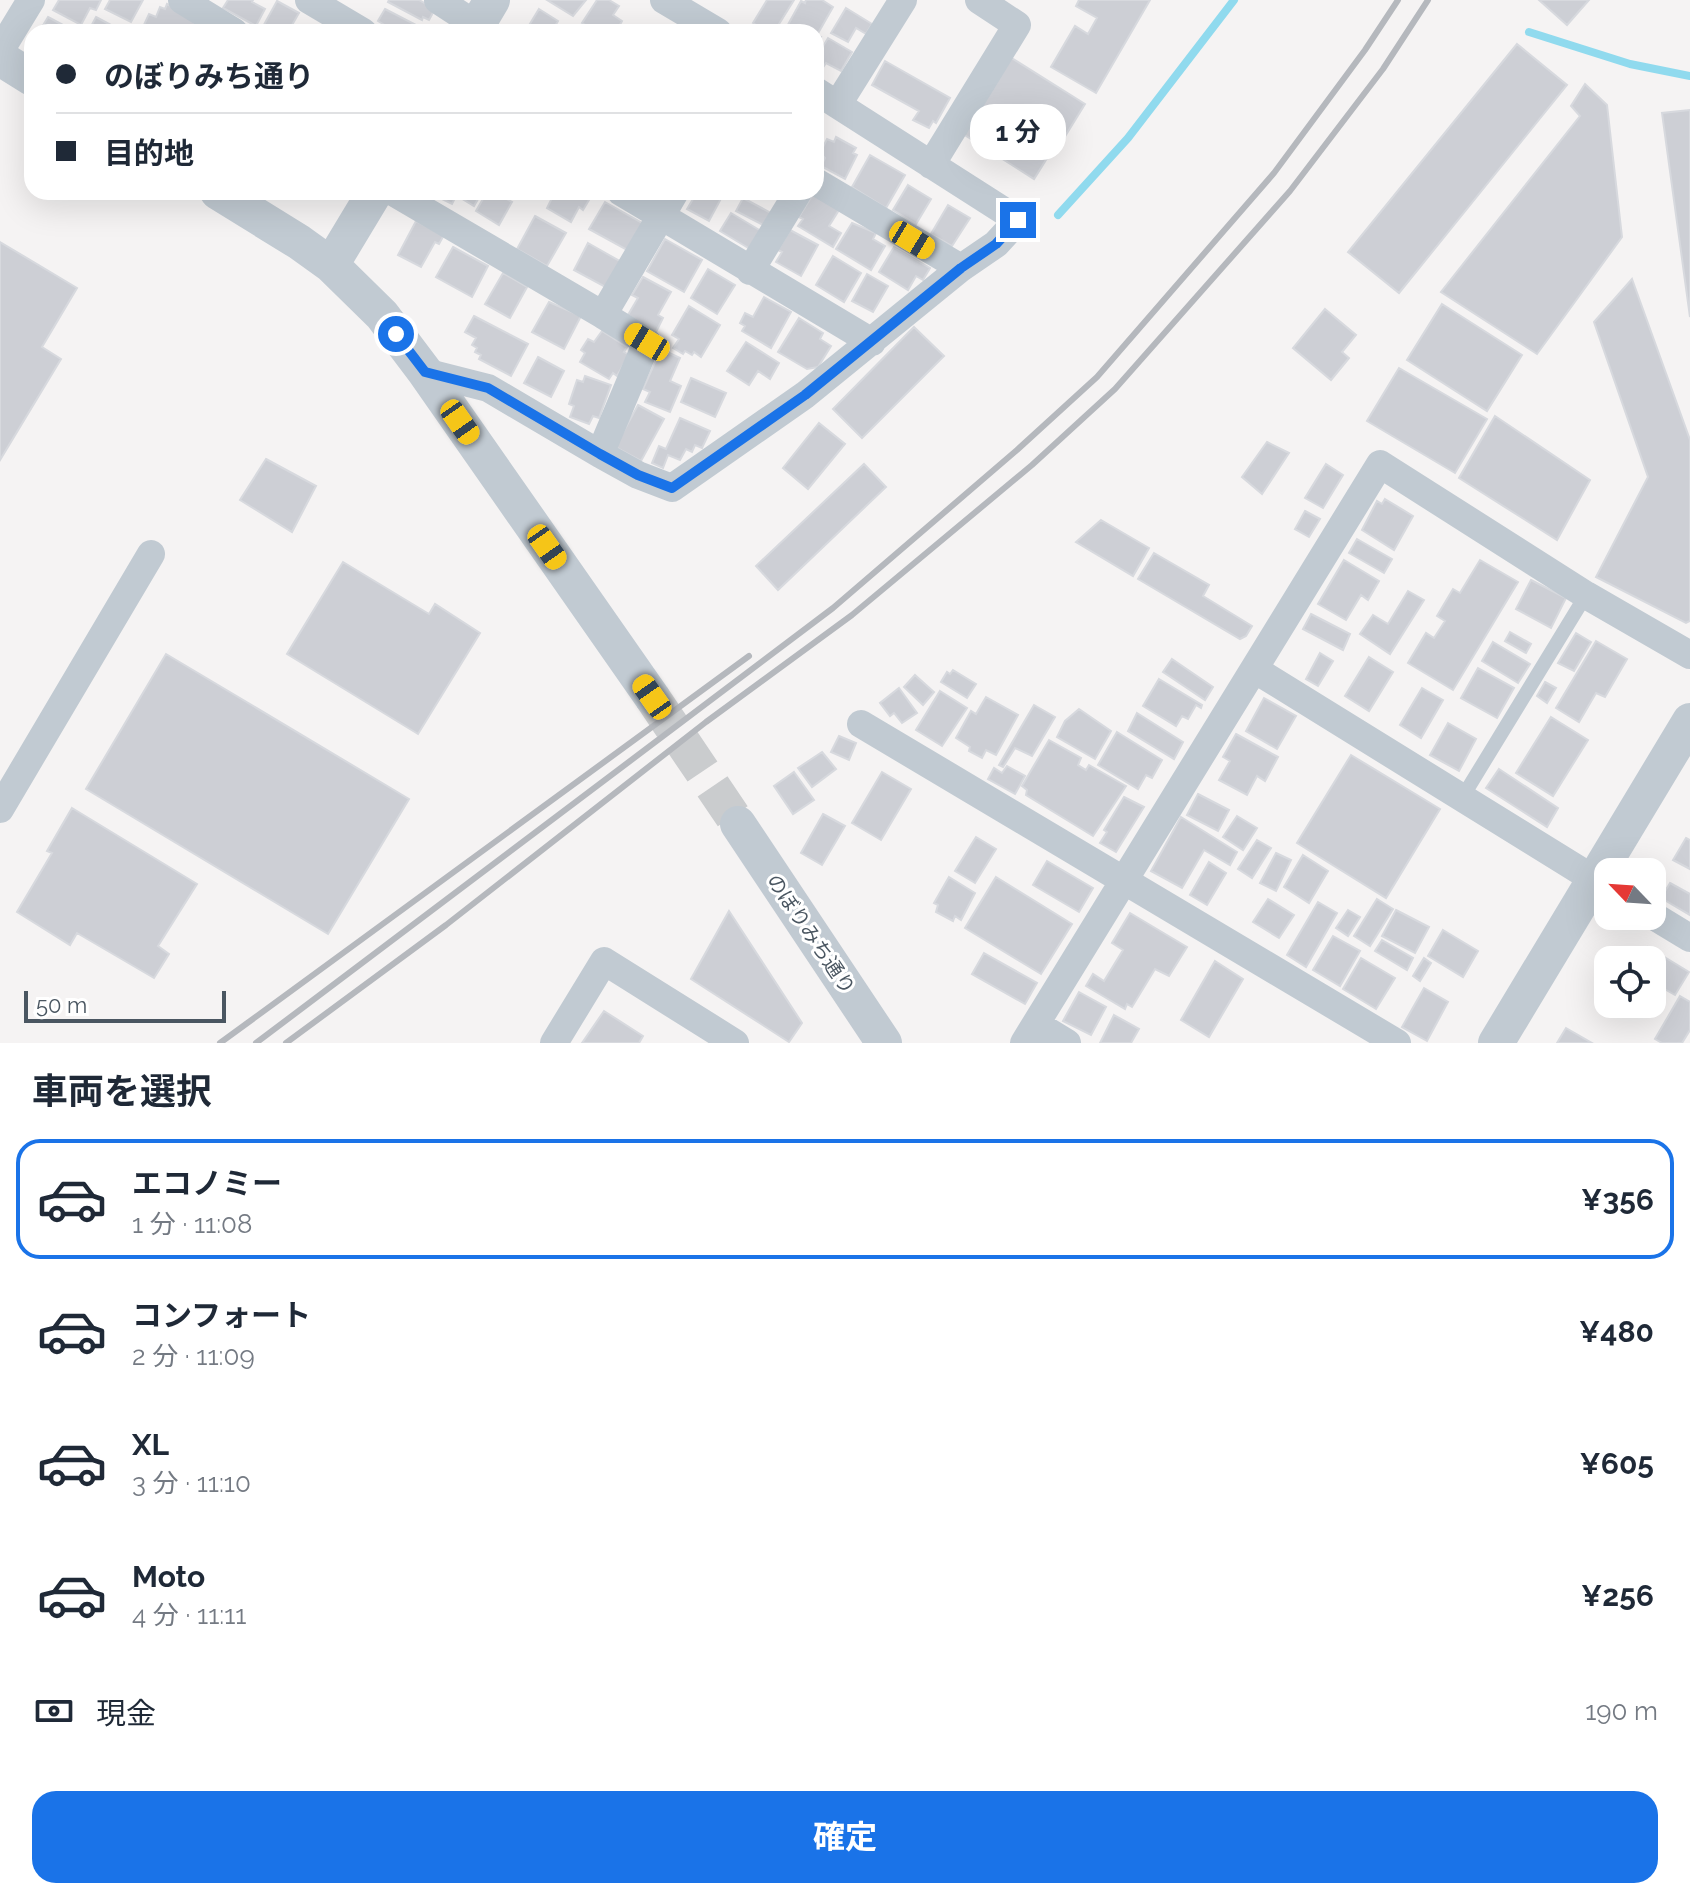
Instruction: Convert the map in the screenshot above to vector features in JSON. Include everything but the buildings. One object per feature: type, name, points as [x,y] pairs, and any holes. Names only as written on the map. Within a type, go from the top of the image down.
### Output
[{"type":"street","points":[[0,51],[31,0]]},
{"type":"street","points":[[182,0],[221,24]]},
{"type":"street","points":[[309,0],[350,24]]},
{"type":"street","points":[[438,0],[482,22]]},
{"type":"street","points":[[664,0],[704,24]]},
{"type":"street","points":[[425,372],[488,388],[638,475],[672,488],[805,395],[961,268],[996,244],[1018,220],[827,97],[903,0]]},
{"type":"street","points":[[931,165],[1017,25],[979,0]]},
{"type":"street","points":[[0,58],[24,73]]},
{"type":"street","points":[[824,187],[961,268]]},
{"type":"street","points":[[231,200],[331,265],[382,315],[652,697]]},
{"type":"street","points":[[331,265],[370,200]]},
{"type":"street","points":[[407,200],[647,342],[600,454]]},
{"type":"street","points":[[633,200],[872,342]]},
{"type":"street","points":[[603,315],[671,200]]},
{"type":"street","points":[[750,271],[793,200]]},
{"type":"street","points":[[1067,1043],[1030,1034],[1380,464],[1586,595],[1690,655]]},
{"type":"street","points":[[0,809],[151,554]]},
{"type":"street","points":[[1254,669],[1594,880]]},
{"type":"street","points":[[1615,858],[1690,721]]},
{"type":"street","points":[[861,724],[1397,1043]]},
{"type":"street","name":"のぼりみち通り","points":[[738,824],[884,1043]]},
{"type":"street","points":[[1496,1043],[1594,895]]},
{"type":"street","points":[[1666,923],[1690,938]]},
{"type":"street","points":[[554,1043],[604,961],[735,1043]]},
{"type":"lane","points":[[1462,798],[1586,595]]},
{"type":"waterway","points":[[1058,215],[1128,138],[1234,0]]},
{"type":"waterway","points":[[1529,32],[1630,64],[1690,76]]},
{"type":"tunnel","points":[[652,697],[738,824]]},
{"type":"railway","points":[[256,1043],[833,608],[1097,377],[1274,173],[1398,0]]},
{"type":"railway","points":[[286,1043],[446,925],[706,722],[852,615],[1032,465],[1115,389],[1290,191],[1383,69],[1428,0]]},
{"type":"railway","points":[[220,1043],[749,656]]},
{"type":"route","points":[[396,334],[425,372],[488,388],[638,475],[672,488],[805,395],[961,268],[996,244],[1018,220]]}]
